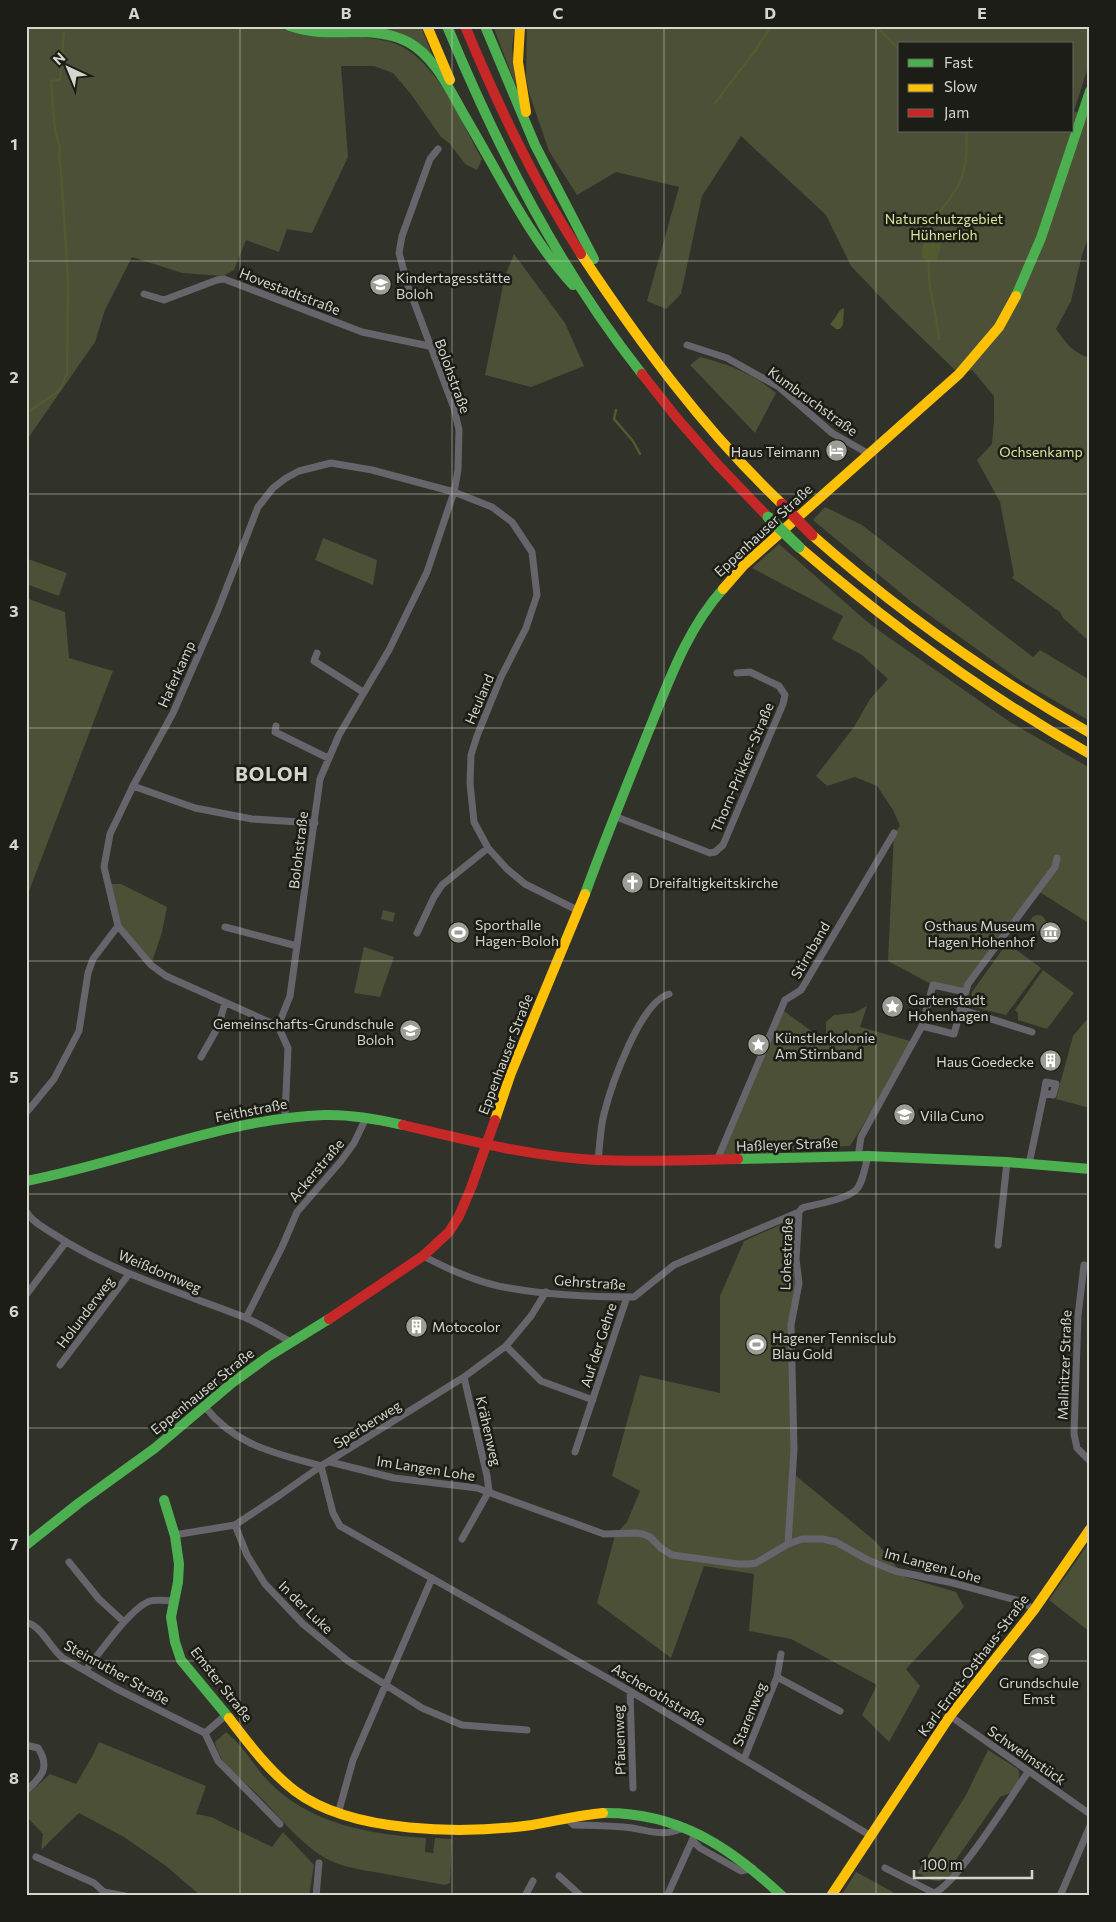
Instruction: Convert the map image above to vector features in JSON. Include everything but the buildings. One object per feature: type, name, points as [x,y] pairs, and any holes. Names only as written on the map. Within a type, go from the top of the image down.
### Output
[{"type":"main road","points":[[289,26],[315,33],[381,34],[396,37],[409,42],[431,62],[522,214],[559,271],[593,305]]},
{"type":"main road","points":[[427,26],[469,124]]},
{"type":"main road","points":[[448,26],[501,150],[546,232],[593,305],[639,369],[718,464],[799,547],[936,658],[1000,702],[1090,754]]},
{"type":"main road","points":[[464,26],[514,137],[561,223],[610,298],[684,398],[729,452],[812,535],[896,607],[1010,686],[1090,733]]},
{"type":"main road","points":[[485,26],[512,94],[555,186],[598,267],[610,298]]},
{"type":"main road","points":[[520,26],[518,62],[530,132]]},
{"type":"main road","name":"Eppenhauser Straße","points":[[26,1545],[79,1503],[153,1451],[232,1383],[291,1342],[340,1313],[423,1256],[455,1224],[471,1188],[511,1073],[579,911],[614,816],[672,672],[689,636],[710,603],[744,565],[959,374],[999,327],[1022,285],[1041,238],[1090,91]]},
{"type":"main road","name":"Feithstraße","points":[[26,1180],[102,1164],[246,1124],[285,1117],[328,1115],[366,1118],[485,1145]]},
{"type":"main road","name":"Haßleyer Straße","points":[[485,1145],[564,1157],[598,1160],[802,1160],[863,1156],[1007,1162],[1090,1169]]},
{"type":"main road","name":"Emster Straße","points":[[164,1500],[174,1535],[179,1572],[171,1624],[173,1640],[181,1660],[266,1764],[302,1796],[338,1814],[403,1826],[446,1829],[522,1826],[587,1814],[618,1813],[663,1820],[685,1827],[695,1836],[734,1853],[753,1868],[782,1896]]},
{"type":"main road","name":"Karl-Ernst-Osthaus-Straße","points":[[831,1896],[950,1716],[1034,1610],[1090,1529]]},
{"type":"street","name":"Bolohstraße","points":[[278,1026],[290,996],[320,779],[328,758],[363,692],[389,650],[427,572],[454,492],[459,465],[459,430],[454,408],[429,346],[408,286],[399,252],[402,236],[430,159],[438,149]]},
{"type":"street","name":"Hovestadtstraße","points":[[144,294],[164,300],[224,279],[362,332],[429,346]]},
{"type":"street","name":"Kumbruchstraße","points":[[688,345],[727,358],[779,388],[832,433],[869,454]]},
{"type":"street","name":"Haferkamp","points":[[278,1026],[166,976],[151,965],[118,926],[104,867],[110,834],[133,786],[174,713],[219,608],[258,507],[273,488],[299,471],[331,463],[372,470],[454,492]]},
{"type":"street","name":"Heuland","points":[[454,492],[492,507],[512,522],[532,552],[537,595],[526,628],[501,677],[471,755],[470,783],[474,822],[488,848],[507,869],[525,884],[579,911]]},
{"type":"street","points":[[317,652],[313,664],[363,692]]},
{"type":"street","name":"Thorn-Prikker-Straße","points":[[614,816],[710,853],[715,852],[723,845],[783,704],[784,695],[779,686],[750,672],[737,673]]},
{"type":"street","points":[[275,732],[328,758]]},
{"type":"street","points":[[133,786],[195,808],[252,819],[315,823]]},
{"type":"street","name":"Stirnband","points":[[717,1160],[785,1000],[801,990],[894,833]]},
{"type":"street","points":[[417,933],[434,897],[442,885],[488,848]]},
{"type":"street","points":[[922,1026],[954,1034],[968,984],[1055,867],[1057,858]]},
{"type":"street","points":[[26,1113],[54,1079],[79,1031],[88,973],[93,958],[118,926]]},
{"type":"street","points":[[225,927],[297,946]]},
{"type":"street","points":[[863,1156],[861,1137],[922,1026],[933,985],[965,992]]},
{"type":"street","points":[[598,1160],[604,1116],[616,1074],[645,1015],[657,1000],[669,994]]},
{"type":"street","points":[[201,1057],[218,1027],[225,1003]]},
{"type":"street","points":[[960,1009],[1032,1032]]},
{"type":"street","points":[[278,1026],[288,1048],[285,1117]]},
{"type":"street","points":[[1029,1164],[1044,1092]]},
{"type":"street","name":"Ackerstraße","points":[[246,1318],[282,1247],[297,1212],[341,1161],[354,1143],[366,1118]]},
{"type":"street","name":"Lohestraße","points":[[788,1544],[794,1449],[791,1325],[799,1283],[796,1259],[799,1212],[802,1208],[842,1198],[856,1191],[860,1184],[863,1156]]},
{"type":"street","points":[[998,1245],[1007,1162]]},
{"type":"street","name":"Weißdornweg","points":[[26,1211],[29,1216],[44,1228],[66,1242],[129,1274],[246,1318],[291,1342]]},
{"type":"street","name":"Gehrstraße","points":[[423,1256],[488,1283],[509,1288],[634,1298],[640,1295],[674,1265],[799,1212]]},
{"type":"street","points":[[26,1295],[66,1242]]},
{"type":"street","name":"Mallnitzer Straße","points":[[1084,1265],[1083,1284],[1079,1297],[1074,1434],[1077,1448],[1090,1461]]},
{"type":"street","name":"Holunderweg","points":[[60,1365],[129,1274]]},
{"type":"street","name":"Sperberweg","points":[[174,1535],[235,1525],[321,1466],[464,1377],[506,1346],[531,1316],[546,1292]]},
{"type":"street","name":"Auf der Gehre","points":[[575,1452],[627,1297]]},
{"type":"street","name":"Auf der Gehre","points":[[506,1346],[541,1381],[593,1400]]},
{"type":"street","name":"Krähenweg","points":[[464,1377],[489,1491]]},
{"type":"street","points":[[205,1407],[219,1423],[235,1436],[276,1453],[321,1466]]},
{"type":"street","name":"Im Langen Lohe","points":[[330,1462],[394,1478],[489,1491],[604,1534],[643,1534],[650,1537],[661,1548],[672,1554],[738,1564],[750,1564],[756,1563],[788,1544],[802,1539],[823,1538],[836,1542],[868,1560],[895,1571],[953,1583],[1023,1602],[1034,1610]]},
{"type":"street","name":"Ascherothstraße","points":[[321,1466],[333,1513],[340,1526],[630,1691],[871,1836]]},
{"type":"street","name":"Im Langen Lohe","points":[[462,1539],[489,1491]]},
{"type":"street","name":"In der Luke","points":[[235,1525],[247,1555],[265,1584],[303,1624],[348,1661],[422,1708],[462,1726],[527,1730]]},
{"type":"street","points":[[69,1562],[99,1599],[124,1622]]},
{"type":"street","points":[[338,1814],[354,1760],[432,1578]]},
{"type":"street","points":[[86,1670],[124,1622],[141,1606],[151,1601],[174,1601]]},
{"type":"street","name":"Steinruther Straße","points":[[26,1623],[37,1627],[56,1653],[115,1688],[205,1733]]},
{"type":"street","name":"Starenweg","points":[[744,1760],[777,1677],[781,1654]]},
{"type":"street","name":"Starenweg","points":[[777,1677],[840,1711]]},
{"type":"street","name":"Pfauenweg","points":[[630,1691],[633,1788]]},
{"type":"street","points":[[226,1716],[205,1733],[218,1762],[280,1824]]},
{"type":"street","name":"Schwelmstück","points":[[950,1716],[1090,1814]]},
{"type":"street","points":[[26,1745],[38,1748],[43,1756],[44,1769],[26,1791]]},
{"type":"street","points":[[884,1868],[934,1893],[940,1891],[956,1873],[1028,1772]]},
{"type":"street","points":[[1060,1896],[1090,1826]]},
{"type":"street","points":[[667,1896],[695,1836]]},
{"type":"street","points":[[36,1857],[94,1883],[101,1894],[125,1896]]},
{"type":"street","points":[[316,1896],[319,1863]]},
{"type":"street","points":[[559,1876],[581,1896]]},
{"type":"street","points":[[525,1896],[533,1880]]},
{"type":"green space","points":[[26,26],[277,26],[290,32],[350,36],[386,41],[403,47],[432,72],[455,107],[482,159],[477,170],[465,164],[450,144],[441,137],[410,93],[393,73],[374,66],[341,66],[348,157],[312,233],[287,229],[279,252],[246,240],[234,270],[223,276],[182,273],[132,257],[105,310],[95,342],[26,441]]},
{"type":"green space","points":[[309,26],[421,26],[434,60],[422,47]]},
{"type":"green space","points":[[493,26],[515,26],[512,48],[516,86]]},
{"type":"green space","name":"Naturschutzgebiet Hühnerloh","points":[[527,26],[1090,26],[1090,61],[1074,111],[1090,118],[1090,233],[1082,255],[1071,301],[1056,329],[1070,347],[1090,358],[1090,642],[1063,618],[1060,612],[1012,578],[1014,575],[1000,502],[977,460],[992,444],[994,396],[972,370],[959,374],[851,266],[826,215],[741,136],[702,196],[681,294],[666,309],[647,301],[679,187],[616,172],[577,195],[549,151],[529,93],[526,77]]},
{"type":"green space","points":[[514,254],[565,323],[584,366],[531,387],[485,375],[505,276]]},
{"type":"green space","points":[[700,357],[740,370],[776,393],[755,433],[690,365]]},
{"type":"green space","points":[[825,507],[862,525],[1033,657],[1040,650],[1090,680],[1090,721],[1024,683],[914,604],[813,520]]},
{"type":"green space","points":[[323,538],[377,560],[373,585],[315,560]]},
{"type":"green space","points":[[779,544],[865,620],[888,637],[1010,722],[1090,768],[1090,924],[1038,891],[965,990],[929,983],[888,961],[894,833],[900,826],[893,810],[877,786],[855,777],[827,786],[816,776],[854,727],[870,699],[888,679],[862,655],[832,639],[843,616],[752,568]]},
{"type":"green space","points":[[28,559],[67,573],[59,596],[26,584]]},
{"type":"green space","points":[[26,598],[65,612],[69,658],[113,671],[26,899]]},
{"type":"green space","points":[[107,884],[121,884],[167,907],[162,932],[151,965],[118,926]]},
{"type":"green space","points":[[383,910],[395,913],[393,922],[381,919]]},
{"type":"green space","points":[[1038,915],[1046,923],[1038,931],[1030,923]]},
{"type":"green space","points":[[1007,943],[1041,968],[1006,1015],[970,1006],[972,992]]},
{"type":"green space","points":[[364,947],[394,957],[380,997],[354,993]]},
{"type":"green space","points":[[1043,970],[1074,993],[1047,1029],[1018,1020],[1018,1013],[1015,1010]]},
{"type":"green space","points":[[867,1006],[860,1027],[914,1042],[850,1146],[802,1148],[717,1160],[781,1009],[821,1038],[826,1033],[826,1022],[834,1015],[854,1013]]},
{"type":"green space","points":[[1090,1016],[1090,1108],[1056,1099],[1073,1036]]},
{"type":"green space","points":[[798,1217],[799,1283],[791,1325],[795,1475],[875,1541],[905,1577],[956,1592],[964,1607],[906,1669],[920,1686],[889,1742],[862,1715],[877,1685],[791,1639],[749,1631],[754,1574],[704,1566],[671,1658],[597,1603],[615,1535],[627,1522],[640,1491],[612,1476],[640,1375],[720,1393],[720,1296],[744,1241]]},
{"type":"green space","points":[[1090,1541],[1090,1632],[1049,1600]]},
{"type":"green space","points":[[226,1732],[268,1781],[284,1796],[321,1817],[362,1830],[426,1838],[425,1852],[433,1853],[435,1838],[452,1839],[450,1883],[445,1885],[359,1869],[338,1864],[325,1858],[305,1844],[225,1764],[215,1742]]},
{"type":"green space","points":[[99,1742],[206,1786],[196,1814],[211,1817],[272,1847],[283,1832],[314,1865],[309,1896],[201,1896],[166,1866],[124,1837],[79,1813],[41,1850],[43,1834],[26,1816],[26,1796],[50,1774],[76,1784]]},
{"type":"green space","points":[[988,1750],[1018,1769],[1019,1778],[1017,1784],[1010,1793],[1000,1797],[955,1861],[954,1871],[949,1876],[937,1881],[917,1873],[966,1795]]},
{"type":"green space","points":[[856,1872],[893,1892],[891,1896],[841,1896]]},
{"type":"shaded area","points":[[926,236],[936,237],[942,241],[937,261],[932,260],[929,262],[922,258],[922,249]]},
{"type":"shaded area","points":[[844,308],[843,324],[840,329],[836,329],[830,324]]},
{"type":"waterway","points":[[715,103],[755,51],[771,26]]},
{"type":"waterway","points":[[876,26],[898,48]]},
{"type":"waterway","points":[[26,413],[59,391],[67,374],[68,280],[59,158],[60,148],[55,130],[51,81],[60,80],[64,32]]},
{"type":"waterway","points":[[935,218],[961,180],[966,159],[966,132]]},
{"type":"waterway","points":[[929,262],[929,282],[939,339]]},
{"type":"waterway","points":[[616,410],[614,419],[633,441],[640,454]]},
{"type":"traffic: fast","points":[[289,26],[319,32],[386,34],[408,42],[427,57],[449,87],[529,227],[557,267],[573,285]]},
{"type":"traffic: fast","points":[[447,26],[487,118],[532,207],[584,293],[642,374]]},
{"type":"traffic: fast","points":[[485,26],[535,145],[594,259]]},
{"type":"traffic: fast","points":[[1016,296],[1041,238],[1090,91]]},
{"type":"traffic: fast","points":[[768,517],[799,547]]},
{"type":"traffic: fast","points":[[585,894],[616,812],[680,656],[699,621],[723,589]]},
{"type":"traffic: fast","points":[[26,1181],[248,1124],[286,1118],[344,1115],[403,1125]]},
{"type":"traffic: fast","points":[[738,1159],[868,1156],[1007,1162],[1090,1169]]},
{"type":"traffic: fast","points":[[26,1545],[79,1503],[155,1448],[232,1383],[269,1356],[329,1319]]},
{"type":"traffic: fast","points":[[164,1500],[175,1536],[179,1564],[178,1582],[171,1617],[175,1642],[181,1660],[229,1718]]},
{"type":"traffic: fast","points":[[603,1813],[630,1814],[655,1819],[679,1826],[701,1836],[743,1862],[782,1896]]},
{"type":"traffic: slow","points":[[427,26],[450,80]]},
{"type":"traffic: slow","points":[[520,26],[518,62],[526,112]]},
{"type":"traffic: slow","points":[[581,254],[626,320],[674,385],[753,476],[782,504]]},
{"type":"traffic: slow","points":[[723,589],[744,565],[959,374],[999,327],[1016,296]]},
{"type":"traffic: slow","points":[[812,535],[878,590],[946,641],[1016,689],[1090,733]]},
{"type":"traffic: slow","points":[[799,547],[868,604],[939,658],[1013,708],[1090,754]]},
{"type":"traffic: slow","points":[[495,1120],[511,1073],[585,894]]},
{"type":"traffic: slow","points":[[831,1896],[950,1716],[1034,1610],[1090,1529]]},
{"type":"traffic: slow","points":[[229,1718],[260,1757],[295,1791],[319,1805],[347,1816],[409,1828],[474,1830],[532,1825],[603,1813]]},
{"type":"traffic: jam","points":[[465,26],[490,85],[532,171],[581,254]]},
{"type":"traffic: jam","points":[[642,374],[718,465],[768,517]]},
{"type":"traffic: jam","points":[[782,504],[812,535]]},
{"type":"traffic: jam","points":[[329,1319],[423,1256],[449,1232],[459,1216],[471,1188],[495,1120]]},
{"type":"traffic: jam","points":[[403,1125],[524,1152],[572,1158],[632,1161],[738,1159]]},
{"type":"place","name":"Kindertagesstätte Boloh","points":[[380,285]]},
{"type":"place","name":"Haus Teimann","points":[[836,451]]},
{"type":"place","name":"Dreifaltigkeitskirche","points":[[633,882]]},
{"type":"place","name":"Sporthalle Hagen-Boloh","points":[[459,932]]},
{"type":"place","name":"Osthaus Museum Hagen Hohenhof","points":[[1051,933]]},
{"type":"place","name":"Gartenstadt Hohenhagen","points":[[892,1007]]},
{"type":"place","name":"Gemeinschafts-Grundschule Boloh","points":[[410,1031]]},
{"type":"place","name":"Künstlerkolonie Am Stirnband","points":[[759,1045]]},
{"type":"place","name":"Haus Goedecke","points":[[1050,1061]]},
{"type":"place","name":"Villa Cuno","points":[[904,1115]]},
{"type":"place","name":"Motocolor","points":[[416,1326]]},
{"type":"place","name":"Hagener Tennisclub Blau Gold","points":[[756,1345]]},
{"type":"place","name":"Grundschule Emst","points":[[1039,1659]]},
{"type":"district","name":"BOLOH","points":[[272,773]]},
{"type":"park label","name":"Ochsenkamp","points":[[1041,451]]}]
